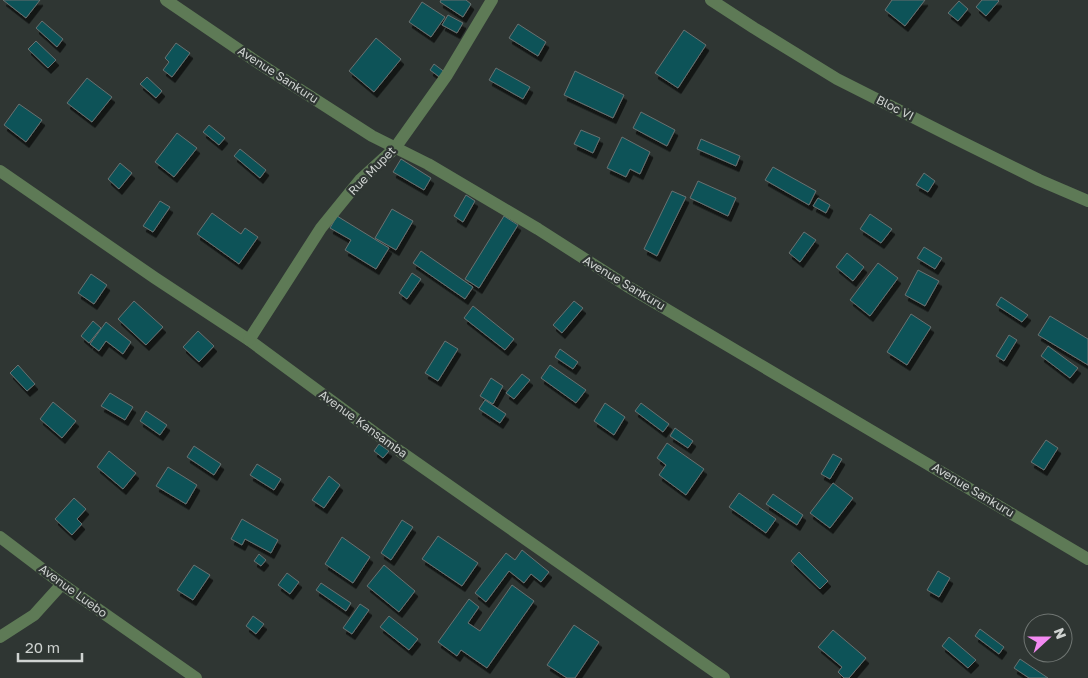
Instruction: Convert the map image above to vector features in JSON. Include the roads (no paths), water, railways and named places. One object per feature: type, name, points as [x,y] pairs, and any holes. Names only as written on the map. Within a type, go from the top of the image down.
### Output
[{"type":"street","name":"Avenue Sankuru","points":[[166,0],[256,62],[372,136],[437,169],[538,229],[627,286],[1088,559]]},
{"type":"street","name":"Rue Mupet","points":[[250,340],[321,228],[360,180],[395,148],[447,76],[492,0]]},
{"type":"street","name":"Bloc VI","points":[[711,0],[837,79],[981,152],[1088,201]]},
{"type":"street","name":"Avenue Kansamba","points":[[0,171],[155,278],[250,340],[401,452],[724,678]]},
{"type":"street","name":"Avenue Luebo","points":[[0,537],[62,584],[196,678]]},
{"type":"street","points":[[0,636],[11,631],[34,615],[62,584]]}]
